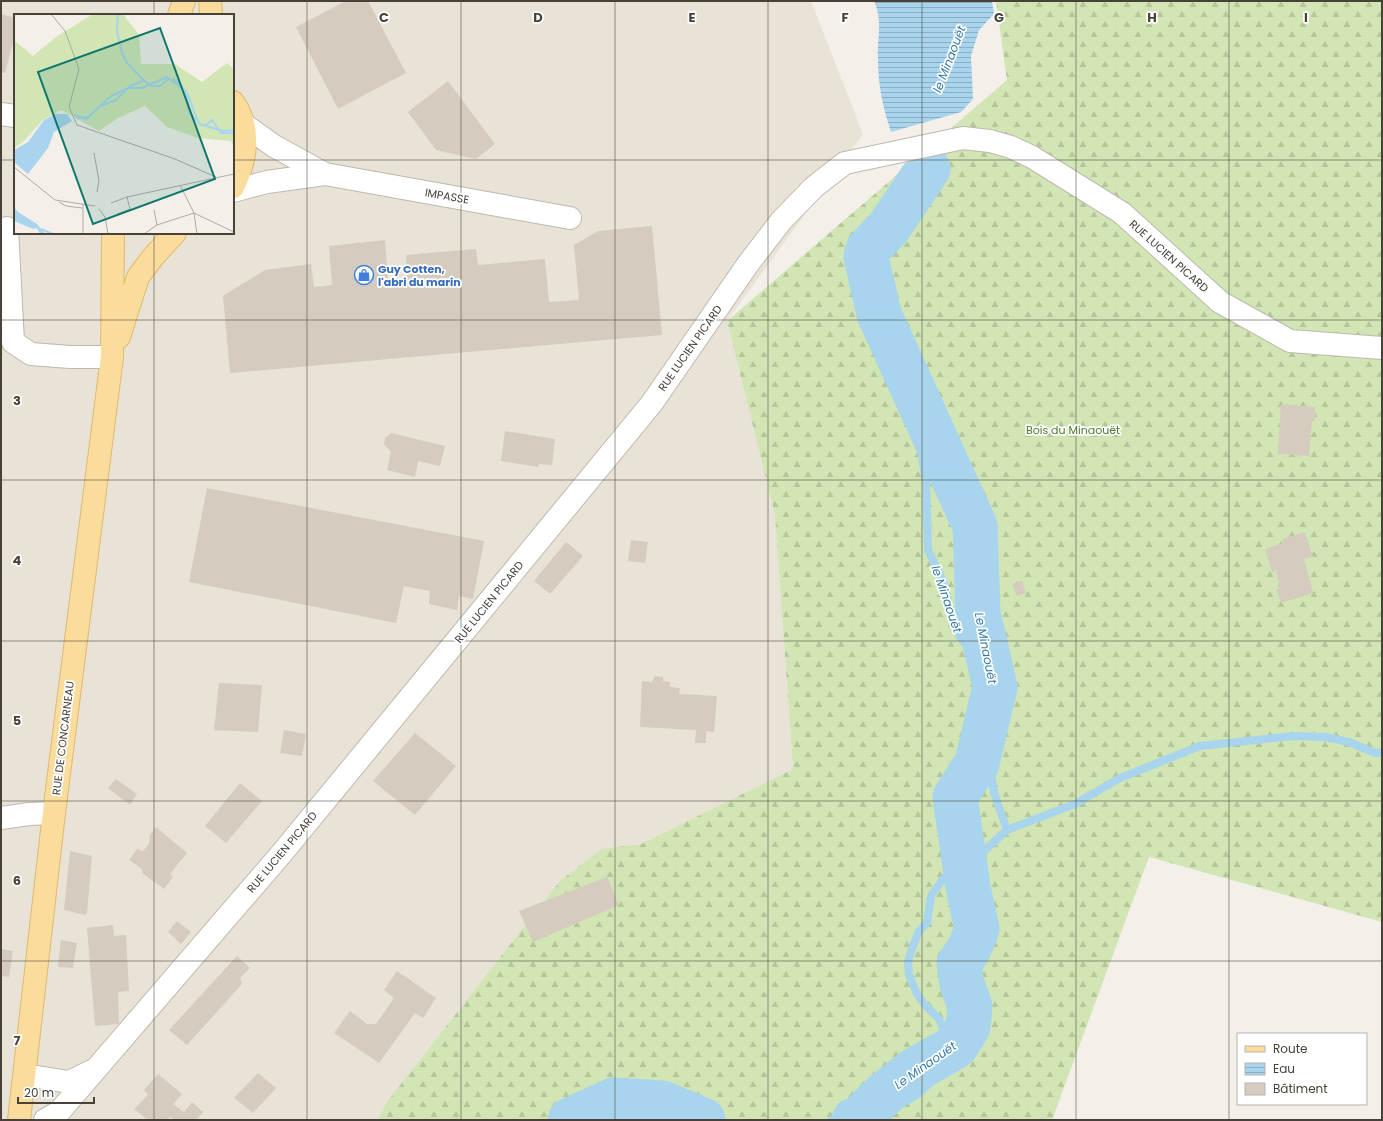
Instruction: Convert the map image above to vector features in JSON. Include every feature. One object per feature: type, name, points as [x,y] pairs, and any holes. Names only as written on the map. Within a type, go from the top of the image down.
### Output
[{"type":"main road","points":[[179,14],[184,1]]},
{"type":"main road","points":[[210,1],[211,14]]},
{"type":"main road","points":[[234,104],[243,124],[246,148],[241,171],[234,185]]},
{"type":"main road","name":"RUE DE CONCARNEAU","points":[[19,1120],[54,813],[112,357],[113,234]]},
{"type":"main road","name":"RUE DE CONCARNEAU","points":[[112,357],[138,277],[153,257],[174,234]]},
{"type":"street","points":[[1,114],[14,116]]},
{"type":"street","points":[[243,124],[274,146],[325,174]]},
{"type":"street","name":"RUE LUCIEN PICARD","points":[[45,1120],[59,1112],[93,1070],[282,853],[647,409],[748,264],[781,221],[814,187],[845,163],[890,152],[963,138],[990,141],[1011,147],[1044,165],[1122,214],[1220,302],[1290,341],[1382,348]]},
{"type":"street","points":[[234,192],[267,182],[325,174]]},
{"type":"street","name":"IMPASSE","points":[[325,174],[570,218]]},
{"type":"street","points":[[7,228],[13,342],[32,354],[70,357],[112,357]]},
{"type":"street","points":[[1,818],[29,814],[54,813]]},
{"type":"street","name":"RUE LUCIEN PICARD","points":[[25,1074],[69,1082],[93,1070]]},
{"type":"shaded area","points":[[1,1],[811,1],[863,134],[727,321],[775,515],[793,769],[641,844],[601,849],[560,881],[386,1103],[378,1120],[1,1120]]},
{"type":"green space","name":"Bois du Minaouët","points":[[996,1],[1382,1],[1382,922],[1149,857],[1052,1120],[378,1120],[386,1103],[560,881],[601,849],[641,844],[793,769],[775,515],[727,321],[1007,80]]},
{"type":"water","points":[[874,1],[992,1],[994,14],[979,30],[971,56],[973,99],[961,112],[891,132],[883,105],[880,88],[878,69],[879,23],[877,8]]},
{"type":"building","points":[[346,1],[368,1],[406,73],[338,109],[296,27]]},
{"type":"building","points":[[1,14],[14,18],[14,39],[5,73],[1,72]]},
{"type":"building","points":[[448,81],[495,144],[476,159],[436,150],[408,112]]},
{"type":"building","points":[[652,226],[662,335],[230,373],[223,296],[265,270],[311,264],[314,287],[332,285],[329,246],[385,240],[388,279],[407,278],[406,255],[476,249],[478,265],[545,259],[549,302],[579,300],[574,245],[598,231]]},
{"type":"building","points":[[1281,404],[1315,407],[1315,421],[1312,421],[1309,456],[1278,454]]},
{"type":"building","points":[[505,431],[555,439],[552,465],[539,464],[538,467],[501,461]]},
{"type":"building","points":[[391,433],[445,446],[440,466],[418,461],[415,477],[387,470],[391,452],[384,444],[385,438]]},
{"type":"building","points":[[207,488],[484,541],[473,599],[459,596],[457,610],[429,604],[430,591],[404,586],[396,623],[189,582]]},
{"type":"building","points":[[1305,532],[1313,557],[1304,559],[1313,593],[1281,603],[1276,589],[1280,588],[1276,570],[1272,572],[1265,549],[1284,543],[1282,539]]},
{"type":"building","points":[[631,540],[648,542],[645,563],[628,561]]},
{"type":"building","points":[[566,542],[583,556],[550,594],[534,581]]},
{"type":"building","points":[[1022,581],[1026,593],[1017,596],[1012,584]]},
{"type":"building","points":[[655,676],[663,677],[663,681],[670,682],[670,687],[680,688],[679,694],[717,696],[714,732],[706,731],[706,743],[695,743],[696,730],[640,727],[642,681],[652,682]]},
{"type":"building","points":[[219,683],[262,685],[258,732],[214,730]]},
{"type":"building","points":[[284,730],[306,734],[302,756],[280,753]]},
{"type":"building","points":[[415,733],[456,766],[415,815],[373,781]]},
{"type":"building","points":[[116,779],[137,794],[130,805],[108,788]]},
{"type":"building","points":[[240,783],[262,801],[226,843],[205,826]]},
{"type":"building","points":[[156,827],[187,853],[170,874],[173,877],[164,889],[142,873],[142,869],[129,860],[138,848],[142,852],[149,844],[150,835]]},
{"type":"building","points":[[70,851],[92,856],[87,913],[85,915],[64,910]]},
{"type":"building","points":[[607,877],[619,905],[533,942],[519,911]]},
{"type":"building","points":[[177,921],[191,932],[181,944],[168,932]]},
{"type":"building","points":[[113,925],[114,936],[126,935],[129,991],[118,992],[119,1024],[95,1026],[87,928]]},
{"type":"building","points":[[61,940],[77,943],[73,968],[58,967]]},
{"type":"building","points":[[1,949],[13,951],[9,977],[1,976]]},
{"type":"building","points":[[237,956],[250,968],[240,978],[242,984],[187,1045],[169,1030]]},
{"type":"building","points":[[397,971],[436,998],[423,1018],[415,1013],[379,1063],[334,1033],[350,1011],[367,1024],[376,1024],[394,998],[384,990]]},
{"type":"building","points":[[258,1073],[276,1088],[253,1113],[234,1098]]},
{"type":"building","points":[[158,1074],[182,1094],[173,1104],[184,1112],[192,1102],[203,1112],[196,1120],[175,1120],[170,1117],[167,1120],[148,1120],[134,1109],[148,1095],[144,1090]]},
{"type":"waterway","name":"Le Minaouët","points":[[854,1120],[860,1118],[882,1096],[913,1071],[955,1047],[968,1027],[970,1006],[962,984],[959,964],[969,949],[977,929],[968,887],[955,797],[977,763],[995,687],[978,613],[975,526],[879,314],[866,257],[868,249],[889,227],[928,169]]},
{"type":"waterway","name":"le Minaouët","points":[[907,174],[897,196],[887,211],[872,249],[870,279],[877,302],[883,336],[895,368],[904,382],[927,408],[930,424],[925,438],[922,458],[926,481],[928,550],[943,581],[953,621],[960,637],[991,678],[1001,702],[1001,717],[993,735],[991,772],[994,793],[1007,830]]},
{"type":"waterway","name":"le Minaouët","points":[[832,1120],[864,1107],[900,1104],[917,1095],[931,1082],[941,1067],[946,1052],[946,1035],[939,1019],[925,1005],[917,994],[909,975],[908,961],[919,931],[927,923],[931,896],[943,879],[963,863],[983,852],[1007,830],[1075,804],[1120,778],[1200,746],[1294,736],[1325,737],[1349,742],[1375,753],[1382,753]]},
{"type":"waterway","name":"Le Minaouët","points":[[570,1120],[614,1100],[662,1103],[703,1120]]},
{"type":"place","name":"Guy Cotten, l'abri du marin","points":[[364,275]]}]
